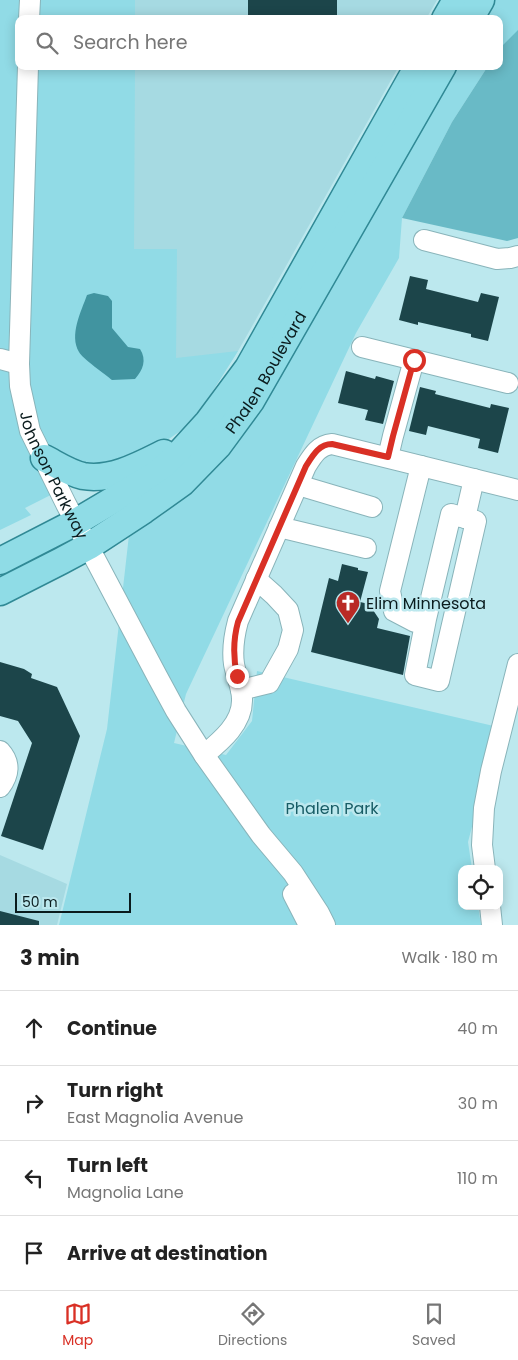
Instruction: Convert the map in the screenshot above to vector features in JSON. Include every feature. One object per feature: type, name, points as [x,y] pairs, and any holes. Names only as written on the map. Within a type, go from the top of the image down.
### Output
[{"type":"main road","points":[[447,15],[456,0]]},
{"type":"main road","points":[[472,15],[481,0]]},
{"type":"main road","name":"Phalen Boulevard","points":[[0,561],[76,522],[157,474],[177,456],[208,422],[248,368],[416,70]]},
{"type":"main road","name":"Phalen Boulevard","points":[[0,592],[61,562],[144,510],[182,483],[218,446],[251,401],[441,70]]},
{"type":"main road","points":[[44,458],[68,471],[83,476],[98,477],[116,474],[151,460],[180,443],[208,416],[238,381]]},
{"type":"street","points":[[29,15],[30,0]]},
{"type":"street","name":"Johnson Parkway","points":[[28,70],[9,362],[20,386],[30,431],[176,711],[204,755],[261,835],[293,873],[325,925]]},
{"type":"street","points":[[424,240],[497,259],[518,256]]},
{"type":"street","points":[[362,347],[508,383]]},
{"type":"street","points":[[388,457],[414,360]]},
{"type":"street","points":[[204,755],[219,743],[232,728],[239,716],[242,700],[234,665],[234,636],[238,622],[306,466],[321,447],[332,444],[518,490]]},
{"type":"street","points":[[421,466],[390,591],[394,611],[415,622],[426,618]]},
{"type":"street","points":[[464,518],[426,618],[415,675],[439,681],[464,518],[474,479]]},
{"type":"street","points":[[298,485],[372,507]]},
{"type":"street","points":[[279,527],[366,548]]},
{"type":"street","points":[[241,690],[269,683],[288,650],[293,630],[288,610],[256,579]]},
{"type":"street","points":[[484,865],[482,845],[484,808],[491,771],[510,728],[518,664]]},
{"type":"street","points":[[0,751],[6,758],[8,769],[5,781],[0,787]]},
{"type":"street","name":"Johnson Parkway","points":[[261,835],[301,908],[308,925]]},
{"type":"street","points":[[490,910],[492,925]]},
{"type":"shaded area","points":[[46,0],[437,0],[428,15],[45,15]]},
{"type":"shaded area","points":[[518,30],[518,238],[507,241],[402,218],[452,122],[485,70],[503,70],[503,45]]},
{"type":"shaded area","points":[[45,70],[397,70],[238,351],[207,400],[40,368]]},
{"type":"shaded area","points":[[94,293],[108,296],[112,301],[112,328],[128,347],[140,349],[142,353],[143,365],[135,379],[112,380],[79,352],[75,338],[77,323],[87,295]]},
{"type":"shaded area","points":[[0,855],[67,884],[57,925],[0,925]]},
{"type":"green space","points":[[0,0],[135,0],[135,15],[15,15],[15,70],[135,70],[134,249],[177,249],[176,358],[238,351],[189,425],[163,443],[108,466],[25,508],[31,515],[0,530]]},
{"type":"green space","points":[[493,0],[518,0],[518,49],[503,45],[503,15],[484,15]]},
{"type":"green space","name":"Phalen Park","points":[[453,70],[485,70],[452,122],[402,218],[399,258],[356,333],[186,694],[174,743],[226,755],[252,721],[257,671],[498,727],[468,842],[471,865],[458,865],[458,910],[479,910],[481,925],[59,925],[107,729],[129,535],[162,515],[202,481],[253,421]]},
{"type":"building","points":[[248,0],[337,0],[337,15],[248,15]]},
{"type":"building","points":[[410,276],[428,280],[426,289],[478,302],[481,293],[499,297],[488,341],[471,337],[471,334],[418,322],[418,325],[399,320]]},
{"type":"building","points":[[346,371],[375,379],[376,376],[394,381],[383,424],[365,420],[368,410],[338,403]]},
{"type":"building","points":[[420,387],[436,391],[435,394],[490,408],[491,404],[509,408],[498,453],[478,448],[480,439],[428,426],[426,435],[409,431]]},
{"type":"building","name":"Elim Minnesota","points":[[342,564],[368,572],[360,602],[369,604],[379,619],[377,628],[410,636],[403,675],[311,652],[329,578],[338,581]]},
{"type":"building","points":[[0,662],[24,669],[32,674],[31,678],[57,687],[80,736],[43,850],[1,836],[32,743],[18,721],[0,716]]},
{"type":"building","points":[[0,911],[39,921],[39,925],[0,925]]},
{"type":"place","name":"Elim Minnesota","points":[[348,624]]},
{"type":"route","points":[[237,676],[234,665],[234,636],[238,622],[306,466],[316,451],[327,444],[388,457],[414,360]]}]
